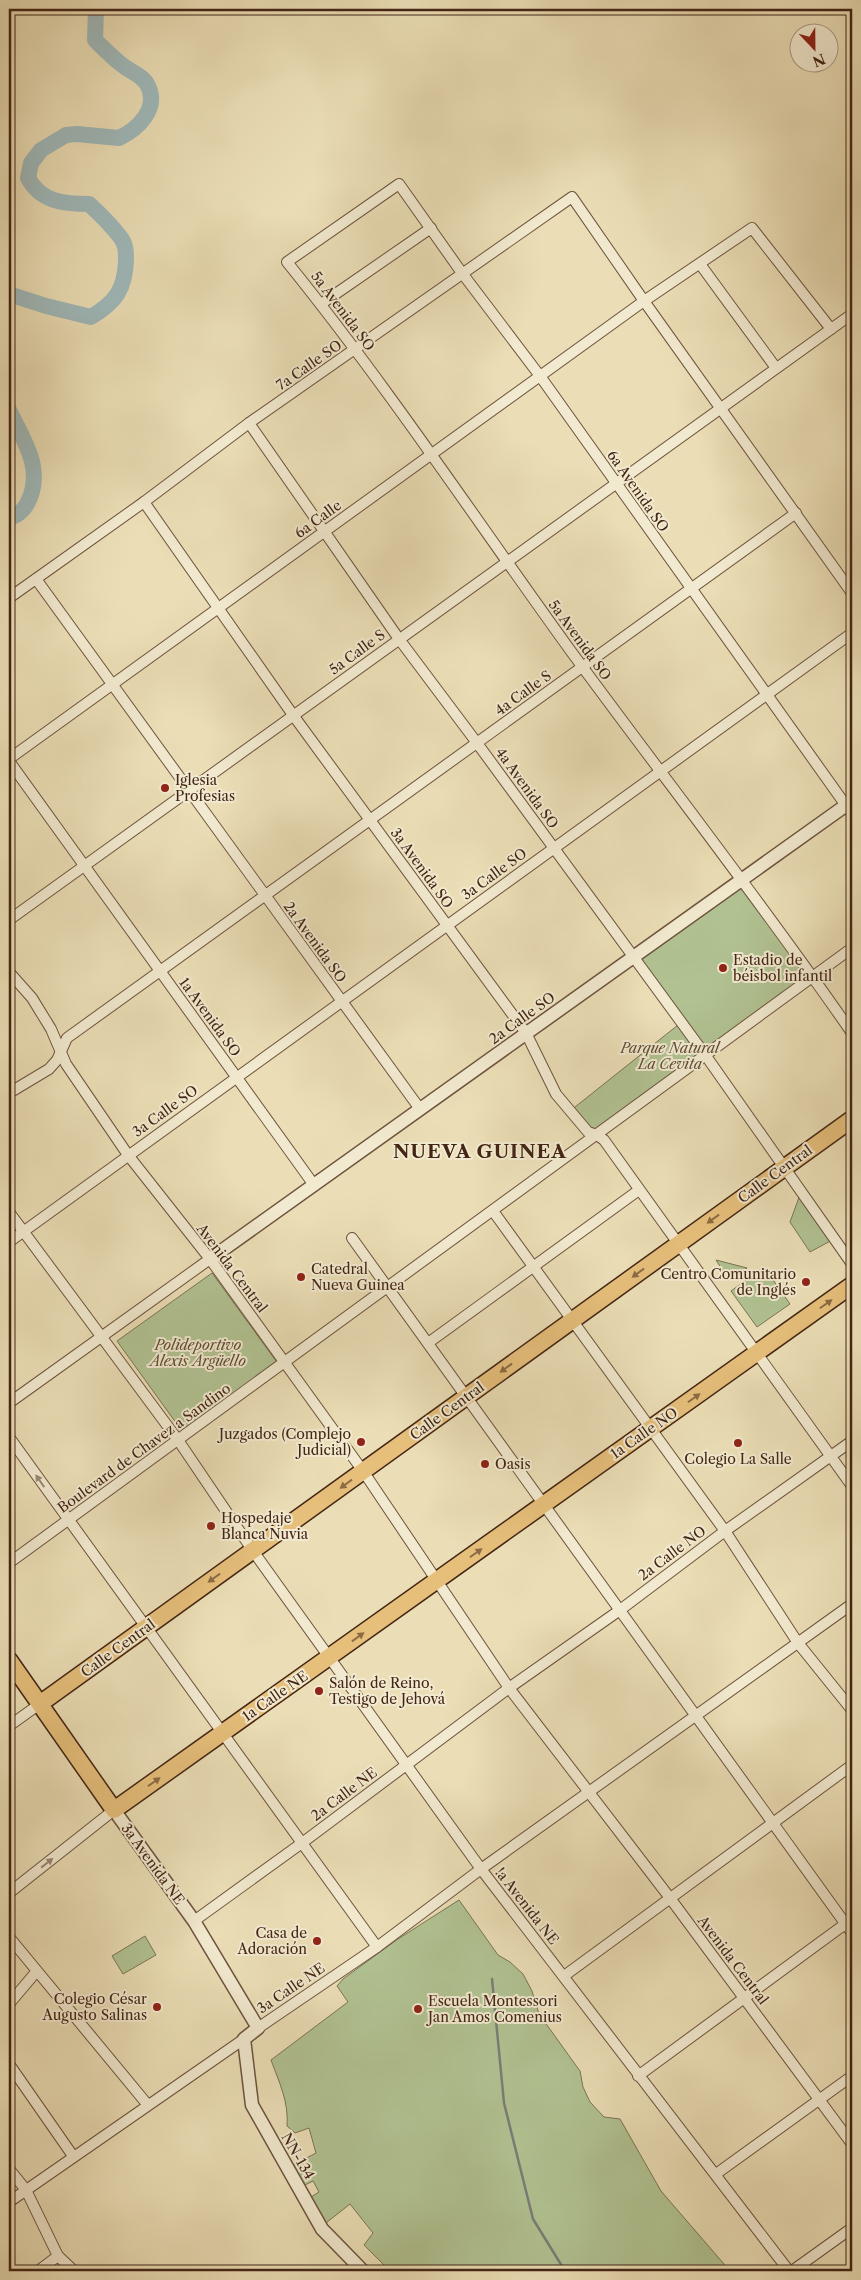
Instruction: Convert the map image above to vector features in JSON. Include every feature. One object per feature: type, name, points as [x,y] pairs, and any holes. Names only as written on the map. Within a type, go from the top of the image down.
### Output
[{"type":"highway","name":"Calle Central","points":[[41,1703],[852,1119]]},
{"type":"highway","name":"1a Calle NO","points":[[436,1581],[852,1285]]},
{"type":"highway","name":"1a Calle NE","points":[[114,1810],[436,1581]]},
{"type":"highway","name":"3a Avenida NE","points":[[9,1660],[41,1703],[114,1810]]},
{"type":"street","name":"6a Avenida SO","points":[[287,262],[399,184],[462,273],[540,376],[766,695],[850,807]]},
{"type":"street","name":"7a Calle SO","points":[[9,598],[144,502],[249,423],[572,196],[644,301]]},
{"type":"street","points":[[321,304],[431,228]]},
{"type":"street","name":"6a Calle","points":[[9,760],[644,301],[752,228],[831,329]]},
{"type":"street","name":"5a Avenida SO","points":[[287,262],[355,349],[432,454],[506,562],[814,978],[852,1033]]},
{"type":"street","points":[[700,264],[776,368]]},
{"type":"street","points":[[644,301],[852,593]]},
{"type":"street","name":"5a Calle S","points":[[9,920],[852,314]]},
{"type":"street","name":"4a Avenida SO","points":[[249,423],[399,639],[706,1056],[852,1264]]},
{"type":"street","name":"3a Avenida SO","points":[[144,502],[293,715],[526,1033],[556,1094],[588,1132],[598,1135],[604,1140],[852,1486]]},
{"type":"street","name":"4a Calle S","points":[[9,1094],[49,1069],[56,1060],[67,1038],[796,513]]},
{"type":"street","name":"2a Avenida SO","points":[[36,579],[420,1109]]},
{"type":"street","name":"3a Calle SO","points":[[9,1242],[852,633]]},
{"type":"street","name":"1a Avenida SO","points":[[9,760],[314,1185]]},
{"type":"street","name":"2a Calle SO","points":[[210,1259],[741,880],[850,807]]},
{"type":"street","name":"Boulevard de Chavez a Sandino","points":[[9,1564],[814,978],[852,948]]},
{"type":"street","name":"Avenida Central","points":[[9,972],[32,998],[51,1029],[66,1064],[128,1155],[210,1259],[363,1471],[509,1688],[588,1794],[670,1898],[852,2144]]},
{"type":"street","points":[[428,1343],[639,1190]]},
{"type":"street","points":[[493,1211],[725,1531],[798,1643],[852,1710]]},
{"type":"street","name":"!a Avenida NE","points":[[9,1212],[22,1233],[102,1336],[178,1440],[253,1551],[481,1870],[564,1976],[638,2076],[791,2271]]},
{"type":"street","points":[[352,1238],[773,1823],[849,1921],[852,1933]]},
{"type":"street","points":[[9,1403],[210,1259]]},
{"type":"street","points":[[9,1437],[377,1947]]},
{"type":"street","name":"2a Calle NO","points":[[509,1688],[620,1610],[725,1531],[852,1441]]},
{"type":"street","name":"3a Calle NE","points":[[9,2202],[147,2104],[377,1947],[481,1870],[852,1604]]},
{"type":"street","name":"2a Calle NE","points":[[194,1921],[302,1843],[405,1764],[509,1688]]},
{"type":"street","points":[[9,1726],[41,1703]]},
{"type":"street","points":[[564,1976],[852,1765]]},
{"type":"street","points":[[9,1893],[114,1810]]},
{"type":"street","name":"3a Avenida NE","points":[[114,1810],[194,1921],[258,2028]]},
{"type":"street","points":[[638,2076],[849,1921]]},
{"type":"street","points":[[9,1936],[36,1972],[147,2104]]},
{"type":"street","points":[[9,2004],[36,1972]]},
{"type":"street","name":"NN-134","points":[[244,2038],[252,2105],[322,2229],[363,2271]]},
{"type":"street","points":[[9,2064],[73,2156]]},
{"type":"street","points":[[716,2174],[852,2076]]},
{"type":"street","points":[[9,2169],[26,2190],[58,2256],[74,2271]]},
{"type":"street","points":[[791,2271],[852,2228]]},
{"type":"street","points":[[38,2271],[58,2256]]},
{"type":"green space","name":"Estadio de béisbol infantil","points":[[740,885],[808,978],[707,1051],[639,958]]},
{"type":"green space","name":"Parque Natural La Cevita","points":[[678,1025],[701,1056],[600,1130],[591,1131],[570,1111]]},
{"type":"green space","points":[[801,1192],[834,1239],[810,1252],[790,1222]]},
{"type":"green space","points":[[716,1260],[747,1268],[729,1280]]},
{"type":"green space","points":[[764,1267],[790,1304],[757,1327],[731,1291]]},
{"type":"green space","name":"Polideportivo Alexis Argüello","points":[[212,1273],[279,1365],[184,1434],[117,1341]]},
{"type":"green space","points":[[459,1900],[498,1955],[510,1962],[523,1974],[532,1991],[539,2014],[580,2071],[583,2087],[590,2102],[604,2117],[620,2119],[661,2191],[730,2271],[390,2271],[364,2245],[373,2233],[350,2204],[326,2223],[311,2197],[319,2192],[313,2181],[303,2186],[293,2165],[316,2153],[309,2128],[295,2133],[287,2126],[285,2100],[271,2060],[348,2002],[337,1986],[343,1979],[398,1939]]},
{"type":"green space","points":[[145,1936],[156,1955],[123,1974],[112,1956]]},
{"type":"waterway","points":[[9,294],[46,306],[91,317],[113,300],[118,294],[124,279],[125,246],[106,220],[89,204],[62,202],[46,197],[33,186],[28,178],[31,163],[41,150],[66,135],[77,134],[119,138],[139,124],[149,110],[151,94],[146,82],[125,67],[95,40],[96,9]]},
{"type":"waterway","points":[[9,410],[26,444],[33,467],[34,479],[27,504],[17,515],[9,517]]},
{"type":"waterway","points":[[492,1979],[504,2103],[533,2219],[565,2271]]},
{"type":"place","name":"Iglesia Profesias","points":[[165,788]]},
{"type":"place","name":"Estadio de béisbol infantil","points":[[723,968]]},
{"type":"place","name":"Catedral Nueva Guinea","points":[[301,1277]]},
{"type":"place","name":"Centro Comunitario de Inglés","points":[[806,1282]]},
{"type":"place","name":"Juzgados (Complejo Judicial)","points":[[361,1442]]},
{"type":"place","name":"Colegio La Salle","points":[[738,1443]]},
{"type":"place","name":"Oasis","points":[[485,1464]]},
{"type":"place","name":"Hospedaje Blanca Nuvia","points":[[211,1526]]},
{"type":"place","name":"Salón de Reino, Testigo de Jehová","points":[[319,1691]]},
{"type":"place","name":"Casa de Adoración","points":[[317,1941]]},
{"type":"place","name":"Colegio César Augusto Salinas","points":[[157,2007]]},
{"type":"place","name":"Escuela Montessori Jan Amos Comenius","points":[[418,2009]]},
{"type":"district","name":"NUEVA GUINEA","points":[[480,1151]]}]
